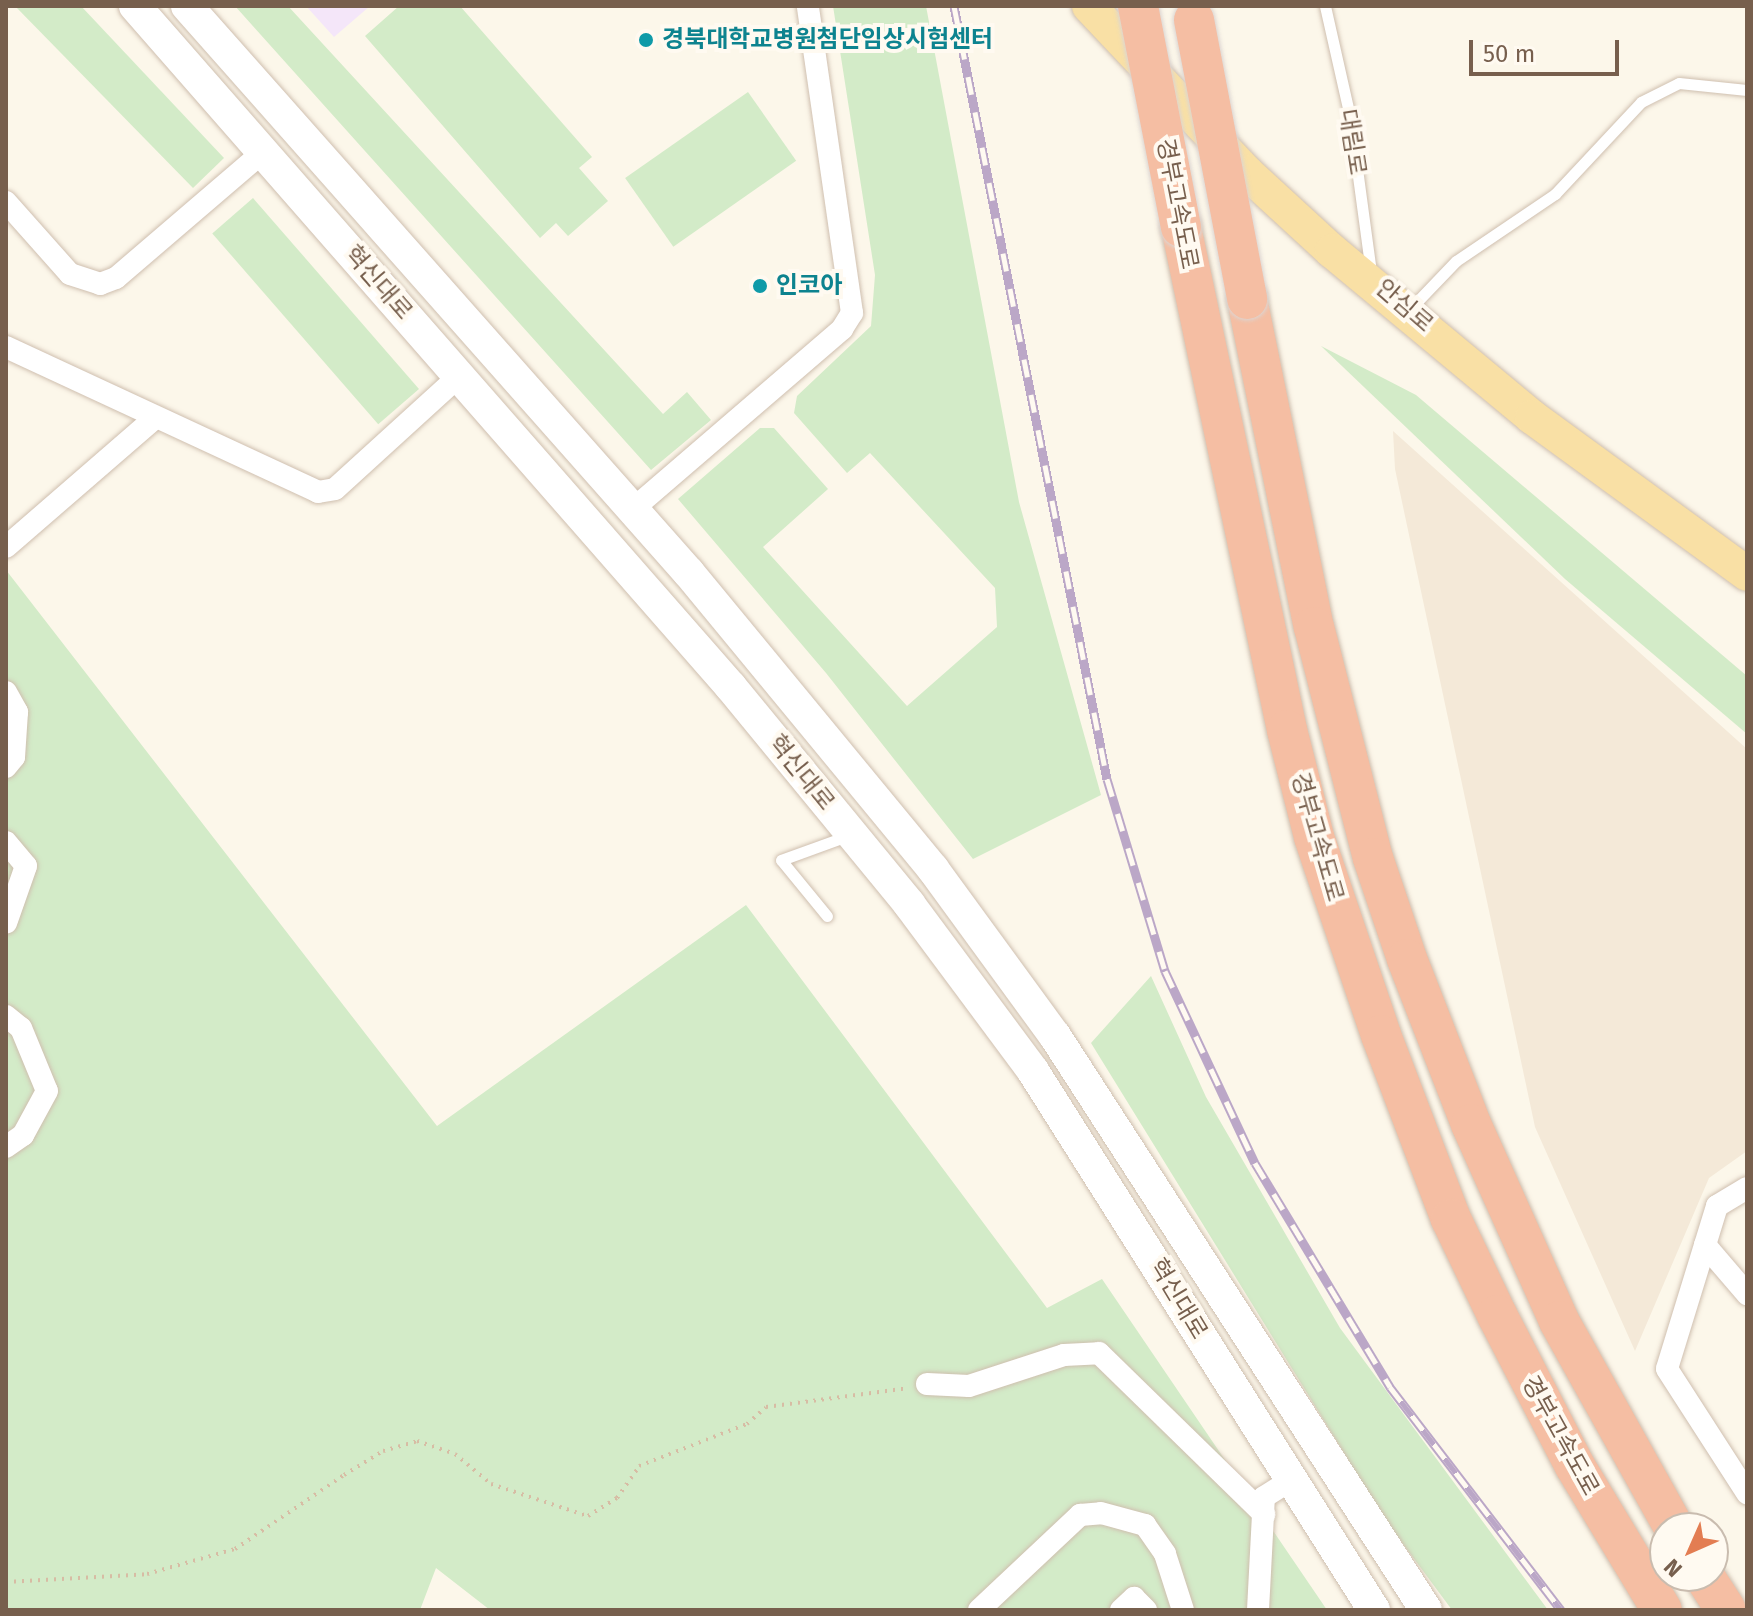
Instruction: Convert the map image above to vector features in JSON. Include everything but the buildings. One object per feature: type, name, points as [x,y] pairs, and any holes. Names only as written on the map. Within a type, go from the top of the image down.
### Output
[{"type":"highway","name":"경부고속도로","points":[[1138,6],[1181,227],[1287,730],[1314,837],[1381,1035],[1451,1219],[1575,1466],[1662,1610]]},
{"type":"highway","name":"경부고속도로","points":[[1192,13],[1314,627],[1373,858],[1407,959],[1471,1124],[1559,1321],[1665,1512]]},
{"type":"highway","points":[[1714,1592],[1726,1610]]},
{"type":"main road","name":"혁신대로","points":[[135,6],[731,687],[851,834],[1033,1071],[1374,1610]]},
{"type":"main road","points":[[187,6],[633,509],[933,869],[1055,1036],[1426,1610]]},
{"type":"main road","name":"안심로","points":[[1089,6],[1246,172],[1332,251],[1372,279],[1532,417],[1747,574]]},
{"type":"street","points":[[633,509],[842,329],[852,313],[808,6]]},
{"type":"street","points":[[6,202],[70,274],[100,284],[116,278],[263,152]]},
{"type":"street","points":[[6,347],[154,419],[318,492],[335,489],[459,376]]},
{"type":"street","points":[[6,547],[154,419]]},
{"type":"street","points":[[6,692],[17,712],[14,757],[6,767]]},
{"type":"street","points":[[6,842],[26,866],[6,923]]},
{"type":"street","points":[[6,1016],[21,1028],[47,1091],[23,1135],[6,1147]]},
{"type":"street","points":[[1747,1188],[1717,1206],[1667,1369],[1747,1493]]},
{"type":"street","points":[[1705,1245],[1747,1294]]},
{"type":"street","points":[[927,1384],[969,1386],[1064,1355],[1099,1353],[1264,1514]]},
{"type":"street","points":[[1258,1610],[1264,1497],[1291,1480]]},
{"type":"street","points":[[990,1606],[1080,1515],[1101,1513],[1145,1525],[1165,1554],[1183,1610]]},
{"type":"street","points":[[1121,1610],[1134,1598],[1146,1610]]},
{"type":"lane","name":"대림로","points":[[1325,6],[1350,117],[1372,279]]},
{"type":"lane","points":[[1409,311],[1456,261],[1555,194],[1641,102],[1679,83],[1747,90]]},
{"type":"lane","points":[[827,916],[781,860],[851,834]]},
{"type":"path","points":[[6,1582],[147,1574],[235,1549],[370,1459],[417,1441],[455,1454],[491,1484],[588,1516],[617,1498],[639,1466],[747,1424],[766,1407],[927,1384]]},
{"type":"shaded area","points":[[306,6],[370,6],[334,37]]},
{"type":"shaded area","points":[[1393,431],[1747,749],[1747,1151],[1709,1178],[1635,1351],[1535,1127],[1395,469]]},
{"type":"green space","points":[[15,6],[81,6],[224,158],[193,188]]},
{"type":"green space","points":[[235,6],[288,6],[663,414],[687,392],[711,420],[651,470]]},
{"type":"green space","points":[[399,6],[460,6],[592,157],[579,168],[608,201],[568,236],[556,223],[540,238],[365,36]]},
{"type":"green space","points":[[833,6],[926,6],[1019,502],[1101,795],[973,859],[826,673],[678,499],[760,428],[774,428],[828,489],[763,547],[907,706],[997,627],[995,588],[870,453],[847,473],[794,413],[797,396],[871,326],[875,275]]},
{"type":"green space","points":[[748,92],[796,161],[673,247],[625,178]]},
{"type":"green space","points":[[253,198],[419,389],[378,424],[212,233]]},
{"type":"green space","points":[[1321,346],[1416,395],[1747,676],[1747,734],[1565,579]]},
{"type":"green space","points":[[6,570],[437,1126],[746,905],[1047,1308],[1102,1279],[1327,1610],[490,1610],[436,1568],[420,1610],[6,1610]]},
{"type":"green space","points":[[1151,976],[1206,1097],[1340,1328],[1548,1610],[1452,1610],[1386,1521],[1091,1043]]},
{"type":"railway","points":[[954,6],[1107,779],[1165,971],[1255,1163],[1390,1387],[1561,1610]]},
{"type":"place","name":"경북대학교병원첨단임상시험센터","points":[[646,40]]},
{"type":"place","name":"인코아","points":[[760,286]]}]
